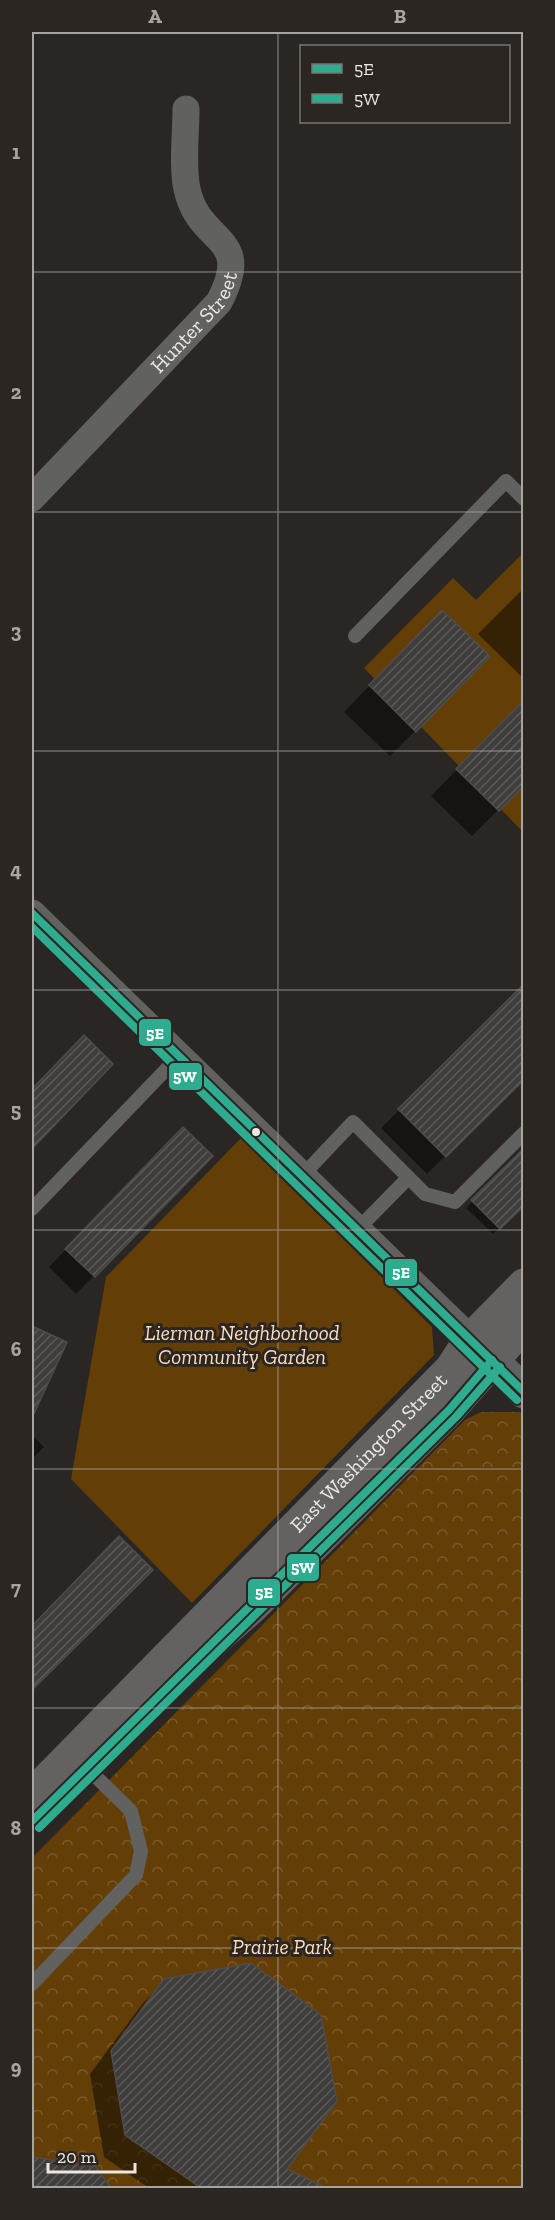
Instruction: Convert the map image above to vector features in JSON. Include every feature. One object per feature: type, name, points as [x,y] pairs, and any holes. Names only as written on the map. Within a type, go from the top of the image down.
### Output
[{"type":"main road","name":"East Washington Street","points":[[32,1821],[200,1653],[252,1607],[449,1410],[481,1350],[524,1285]]},
{"type":"main road","name":"East Washington Street","points":[[32,1795],[451,1369],[524,1325]]},
{"type":"street","name":"Hunter Street","points":[[32,498],[219,302],[230,281],[233,261],[227,249],[196,217],[186,188],[186,109]]},
{"type":"street","points":[[32,913],[524,1392]]},
{"type":"lane","points":[[355,636],[507,481],[524,499]]},
{"type":"lane","points":[[32,1209],[180,1055]]},
{"type":"lane","points":[[302,1176],[353,1122],[424,1194],[455,1202],[524,1132]]},
{"type":"lane","points":[[357,1230],[408,1178]]},
{"type":"lane","points":[[32,1984],[136,1875],[141,1851],[131,1811],[85,1766]]},
{"type":"green space","points":[[523,553],[524,829],[522,831],[364,668],[453,578],[476,600]]},
{"type":"green space","name":"Lierman Neighborhood Community Garden","points":[[241,1138],[432,1327],[434,1355],[192,1603],[71,1479],[106,1277]]},
{"type":"green space","name":"Prairie Park","points":[[481,1412],[520,1412],[524,1416],[523,2188],[32,2188],[32,1858],[465,1420]]},
{"type":"building","points":[[442,610],[490,656],[416,732],[369,685]]},
{"type":"building","points":[[524,700],[524,786],[499,811],[456,769]]},
{"type":"building","points":[[524,984],[524,1080],[446,1157],[398,1109]]},
{"type":"building","points":[[84,1035],[113,1064],[32,1149],[32,1089]]},
{"type":"building","points":[[183,1127],[213,1156],[95,1277],[65,1249]]},
{"type":"building","points":[[524,1148],[524,1206],[500,1229],[471,1200]]},
{"type":"building","points":[[32,1326],[67,1342],[32,1418]]},
{"type":"building","points":[[119,1536],[153,1570],[32,1690],[32,1626]]},
{"type":"building","points":[[251,1963],[321,2015],[337,2101],[287,2169],[326,2188],[201,2188],[125,2135],[111,2051],[164,1979]]},
{"type":"building","points":[[32,2157],[96,2167],[111,2188],[32,2188]]},
{"type":"transit line","name":"5E","points":[[32,913],[524,1392]]},
{"type":"transit line","name":"5W","points":[[32,927],[517,1400]]},
{"type":"transit line","name":"5E","points":[[32,1821],[449,1410],[492,1360]]},
{"type":"transit line","name":"5W","points":[[39,1828],[456,1417],[500,1367]]}]
